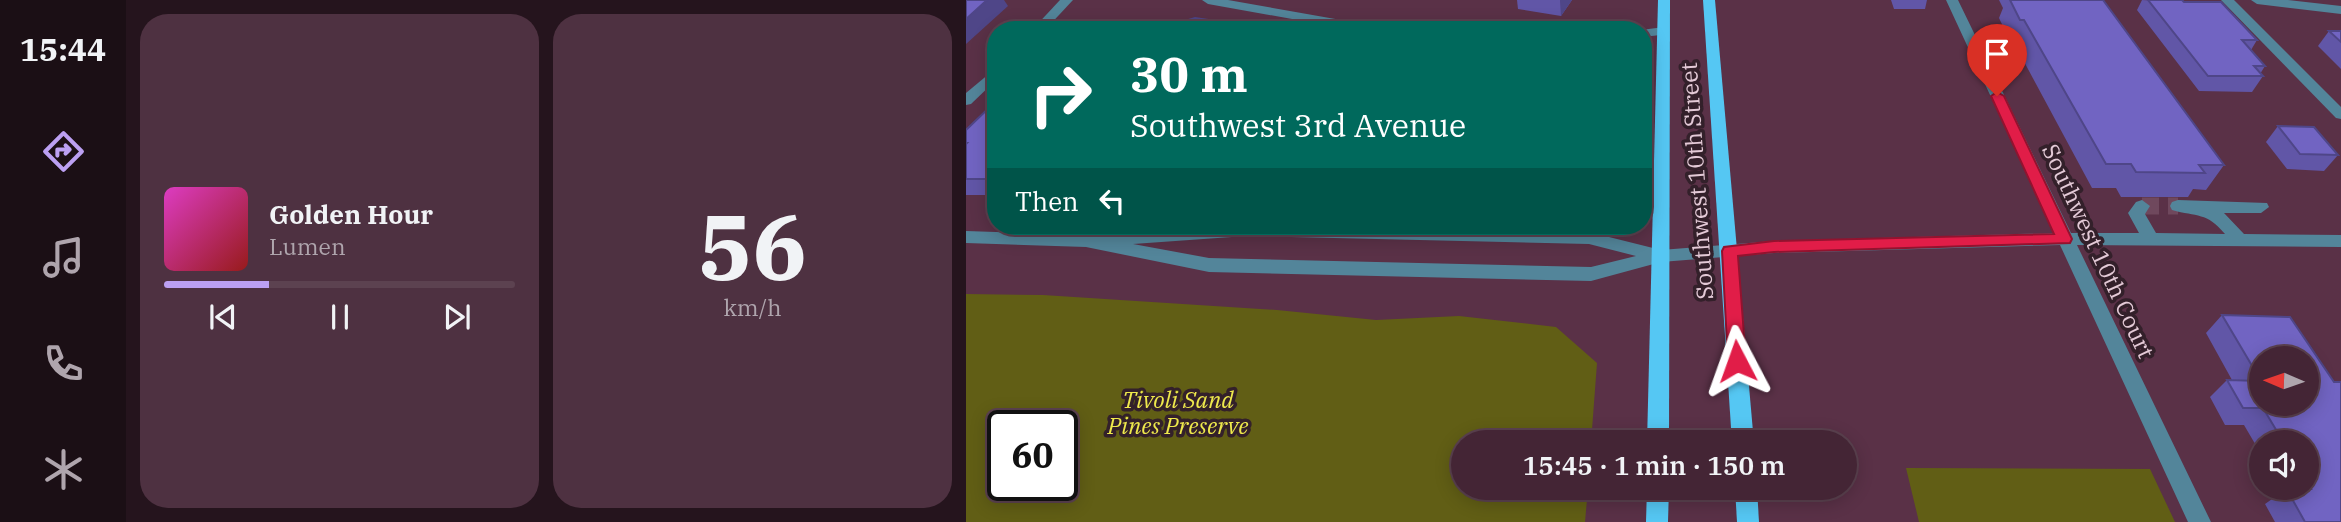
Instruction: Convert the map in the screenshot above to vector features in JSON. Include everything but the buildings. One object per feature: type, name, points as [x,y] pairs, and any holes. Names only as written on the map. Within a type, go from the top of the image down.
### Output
[{"type":"main road","name":"Southwest 10th Street","points":[[1658,430],[1664,0]]},
{"type":"main road","name":"Southwest 10th Street","points":[[1709,0],[1742,430]]},
{"type":"main road","points":[[1657,522],[1658,500]]},
{"type":"main road","points":[[1747,500],[1748,522]]},
{"type":"street","points":[[1047,21],[1068,0]]},
{"type":"street","points":[[1208,0],[1317,21]]},
{"type":"street","name":"Southwest 10th Court","points":[[1952,0],[2200,522]]},
{"type":"street","points":[[2227,0],[2341,115]]},
{"type":"street","points":[[2257,0],[2341,10]]},
{"type":"street","points":[[1652,32],[1664,31]]},
{"type":"street","points":[[966,102],[987,81]]},
{"type":"street","points":[[2142,206],[2136,213],[2151,239]]},
{"type":"street","points":[[2178,206],[2261,207]]},
{"type":"street","points":[[2205,207],[2223,218],[2239,240]]},
{"type":"street","points":[[966,237],[1086,241],[1161,235]]},
{"type":"street","points":[[1559,235],[1589,238],[1661,256]]},
{"type":"street","points":[[1086,241],[1209,265],[1591,274],[1661,256],[1774,247],[2065,239],[2341,241]]},
{"type":"green space","name":"Tivoli Sand Pines Preserve","points":[[966,294],[1043,295],[1277,310],[1376,320],[1459,316],[1556,327],[1597,363],[1592,430],[1451,430],[1451,500],[1587,500],[1585,522],[966,522]]},
{"type":"green space","points":[[1906,468],[2150,469],[2175,522],[1919,522]]},
{"type":"tunnel","points":[[2142,206],[2178,206]]},
{"type":"route","points":[[1737,361],[1730,251],[1774,247],[2065,239],[1997,96]]}]
